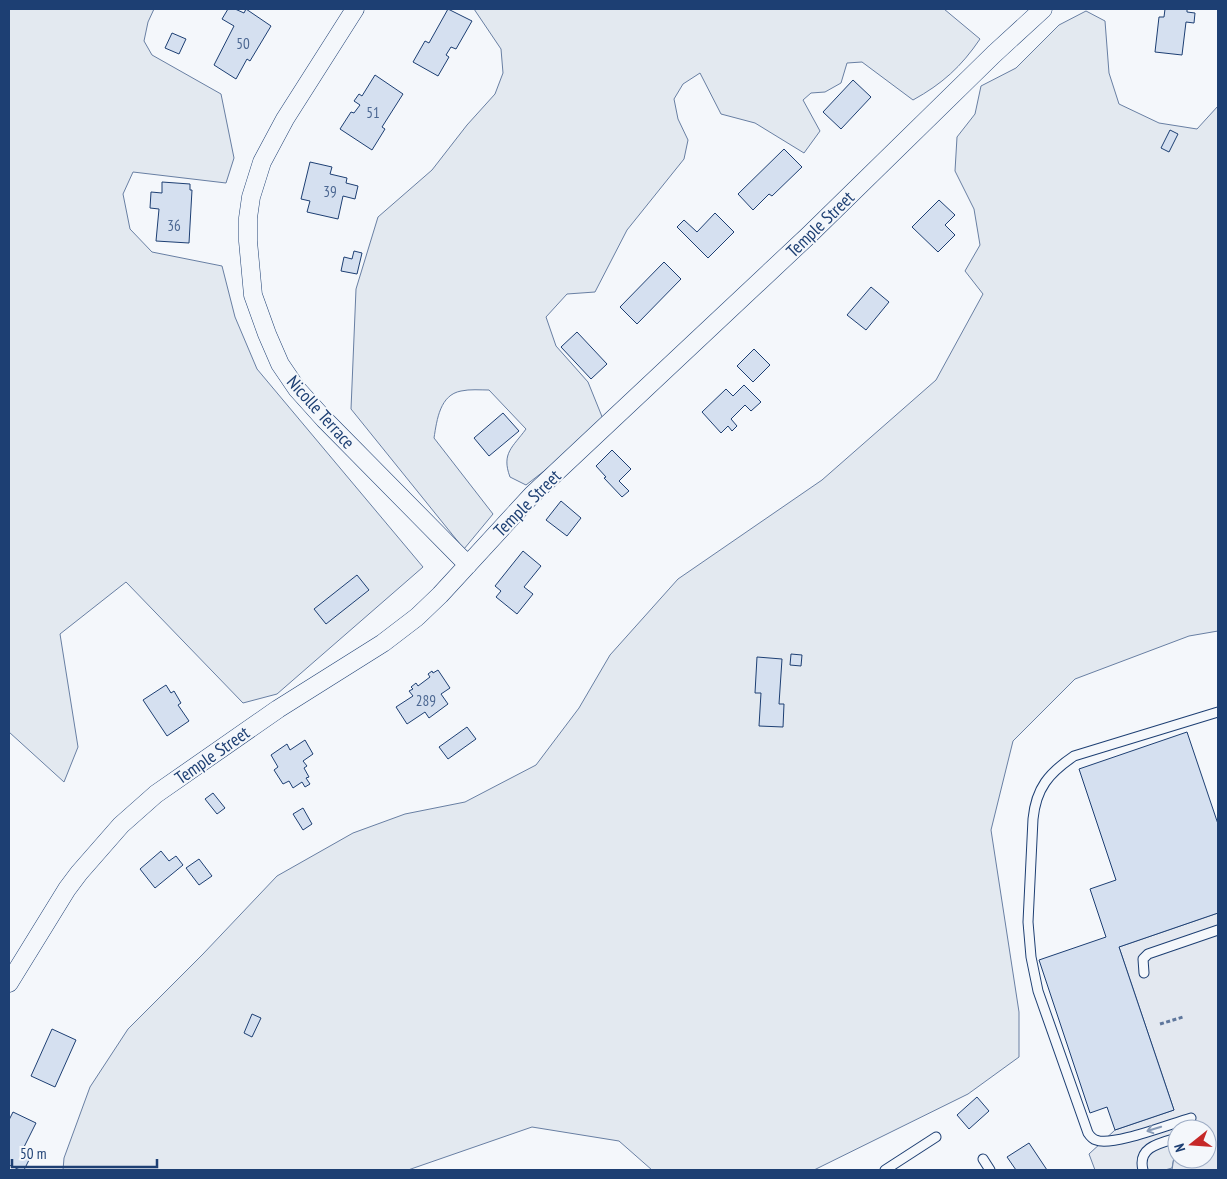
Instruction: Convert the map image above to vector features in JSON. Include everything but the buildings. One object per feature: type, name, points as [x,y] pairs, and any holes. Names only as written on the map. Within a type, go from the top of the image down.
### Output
[{"type":"street","name":"Nicolle Terrace","points":[[355,9],[285,119],[262,162],[251,197],[248,218],[253,295],[280,364],[297,389],[324,419],[468,565]]},
{"type":"street","name":"Temple Street","points":[[9,983],[67,888],[91,857],[138,809],[156,794],[278,709],[394,636],[417,617],[532,495],[809,235],[994,54],[1043,9]]},
{"type":"lane","points":[[1191,1118],[1118,1140],[1103,1142],[1094,1140],[1088,1132],[1038,990],[1031,957],[1028,922],[1034,802],[1041,786],[1056,768],[1074,756],[1218,712]]},
{"type":"lane","points":[[1144,973],[1143,959],[1148,954],[1218,930]]},
{"type":"lane","points":[[885,1170],[936,1137]]},
{"type":"lane","points":[[1143,1170],[1144,1154],[1148,1149],[1153,1145],[1167,1141]]},
{"type":"lane","points":[[984,1159],[990,1170]]},
{"type":"path","points":[[1160,1024],[1183,1016]]},
{"type":"shaded area","points":[[9,9],[154,9],[148,22],[144,41],[152,55],[221,94],[234,158],[226,183],[133,172],[123,194],[130,229],[152,252],[222,266],[235,317],[257,369],[423,567],[277,694],[243,703],[126,582],[60,634],[78,747],[64,782],[9,732]]},
{"type":"shaded area","points":[[474,9],[944,9],[980,39],[966,58],[950,74],[933,88],[913,100],[862,62],[847,63],[841,83],[825,92],[811,93],[803,100],[820,131],[804,153],[755,123],[721,114],[700,73],[683,84],[674,99],[678,119],[688,140],[684,159],[627,230],[595,292],[567,294],[546,317],[556,346],[588,382],[605,424],[526,485],[510,477],[507,462],[510,451],[526,429],[489,390],[468,390],[454,393],[448,397],[441,409],[434,438],[493,514],[464,549],[351,409],[356,289],[378,217],[432,170],[467,125],[495,94],[503,73],[501,49]]},
{"type":"shaded area","points":[[1086,11],[1105,21],[1109,73],[1119,104],[1159,123],[1197,129],[1218,106],[1218,631],[1189,636],[1075,679],[1013,741],[991,830],[1019,1012],[1019,1057],[968,1094],[814,1170],[652,1170],[619,1141],[532,1127],[408,1170],[63,1170],[64,1158],[90,1087],[128,1029],[277,876],[353,833],[405,814],[465,802],[536,765],[579,708],[610,655],[678,579],[822,480],[936,380],[983,294],[965,271],[980,245],[974,209],[955,171],[957,137],[975,114],[981,86],[1016,68],[1059,25]]},
{"type":"shaded area","points":[[1218,913],[1218,1170],[1172,1170],[1217,1169],[1217,1119],[1167,1119],[1167,1144],[1147,1153],[1145,1170],[1095,1170],[1089,1154],[1115,1130],[1174,1110],[1119,947]]},
{"type":"shaded area","points":[[1167,1144],[1168,1169],[1145,1170],[1147,1153]]}]
